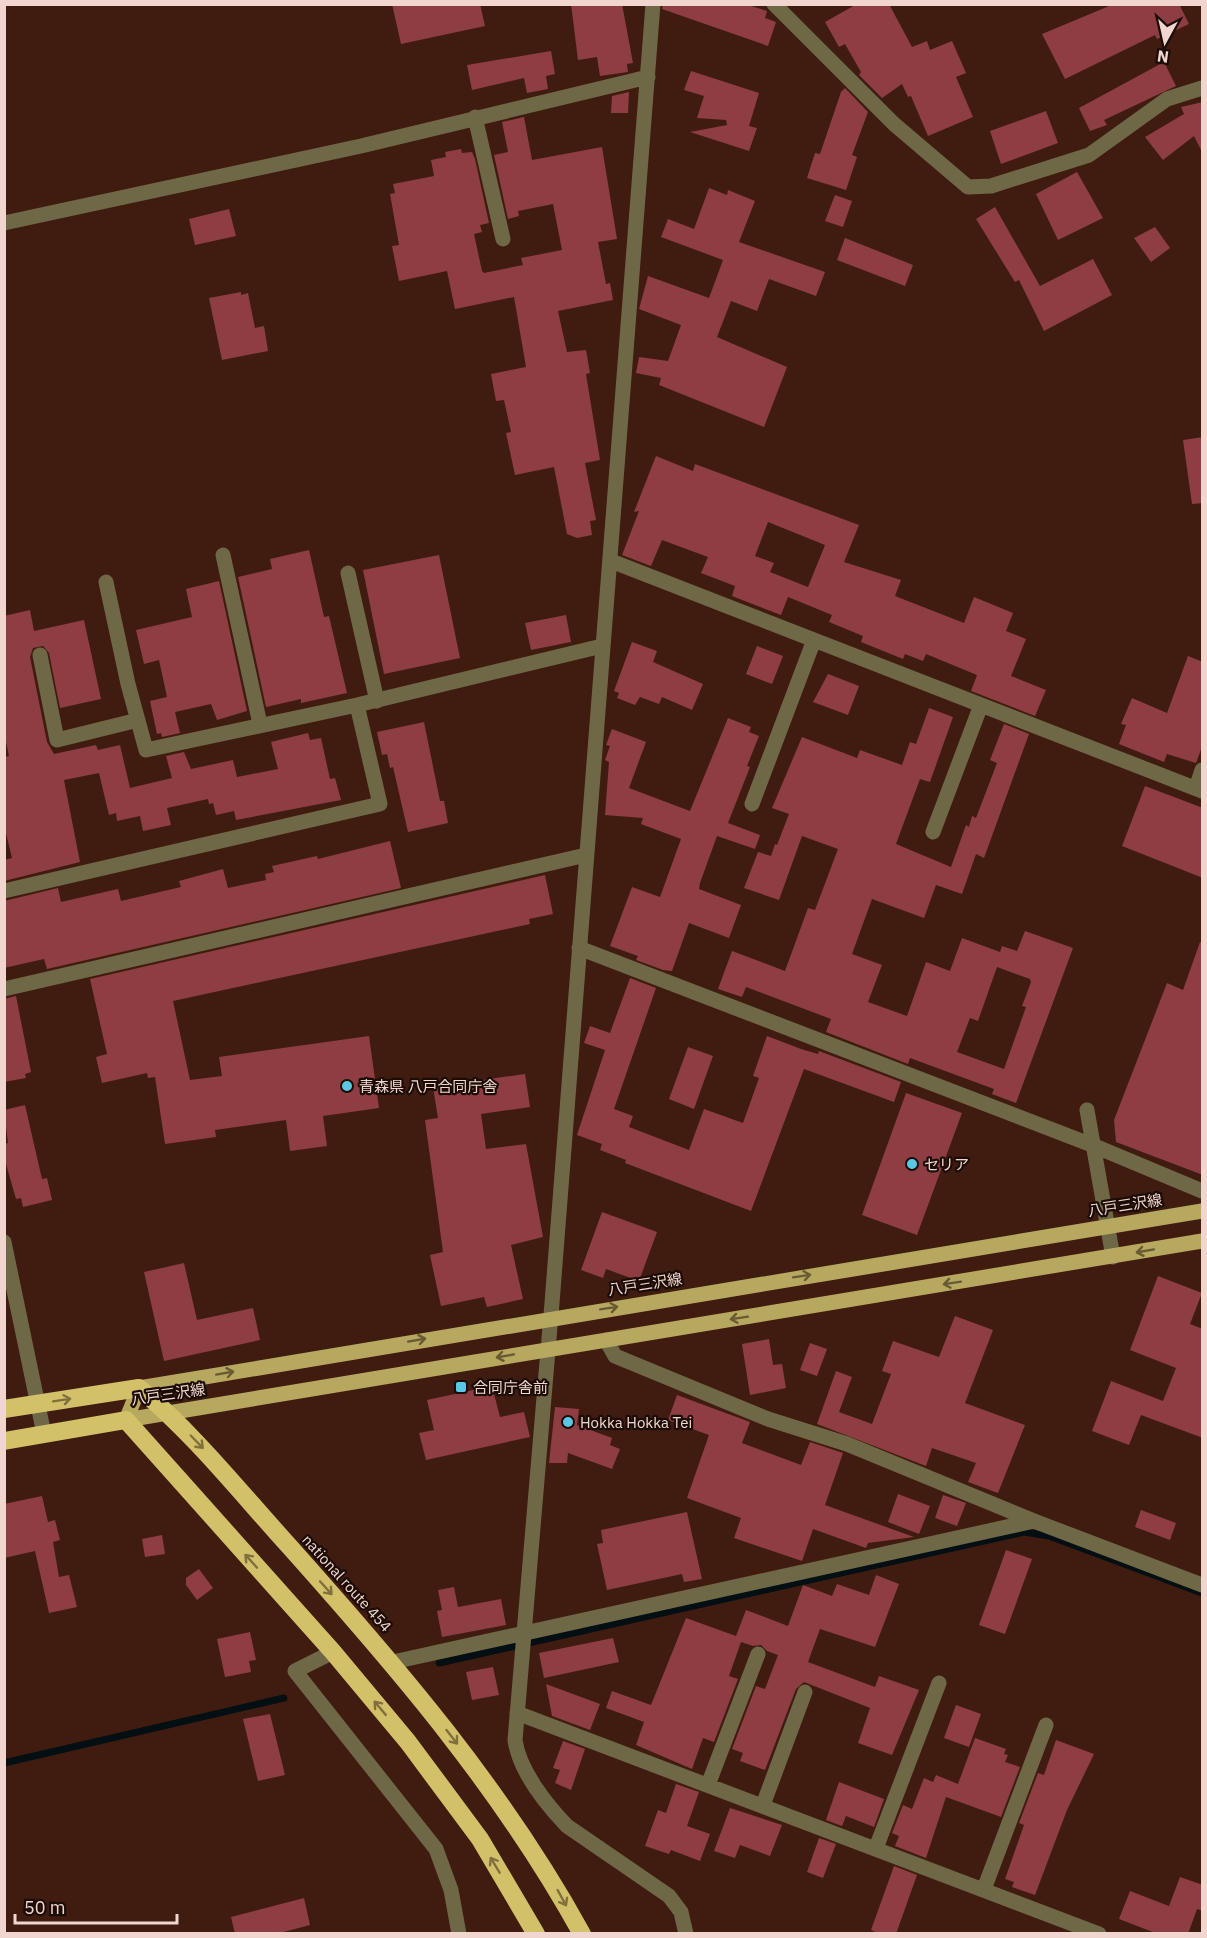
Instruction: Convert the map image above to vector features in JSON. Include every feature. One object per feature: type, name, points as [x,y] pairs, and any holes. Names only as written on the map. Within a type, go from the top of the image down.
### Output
[{"type":"highway","points":[[4,1409],[139,1388]]},
{"type":"highway","name":"national route 454","points":[[139,1388],[169,1413],[227,1473],[393,1662],[472,1763],[558,1890],[582,1934]]},
{"type":"highway","points":[[4,1441],[126,1420],[333,1652],[408,1743],[480,1839],[536,1934]]},
{"type":"main road","name":"八戸三沢線","points":[[126,1420],[139,1388],[551,1317],[1203,1211]]},
{"type":"main road","name":"八戸三沢線","points":[[126,1420],[1203,1241]]},
{"type":"street","points":[[653,4],[551,1317],[517,1713],[517,1757],[556,1814],[567,1826],[669,1896],[681,1912],[686,1934]]},
{"type":"street","points":[[774,4],[894,124],[969,187],[991,186],[1089,155],[1167,99],[1203,88]]},
{"type":"street","points":[[4,223],[361,146],[648,77]]},
{"type":"street","points":[[475,117],[503,239]]},
{"type":"street","points":[[223,555],[260,724]]},
{"type":"street","points":[[611,561],[1199,789],[1203,770]]},
{"type":"street","points":[[348,573],[377,700]]},
{"type":"street","points":[[106,582],[146,750],[357,705],[602,646]]},
{"type":"street","points":[[752,804],[814,640]]},
{"type":"street","points":[[40,655],[57,740],[138,720]]},
{"type":"street","points":[[4,891],[380,804],[357,705]]},
{"type":"street","points":[[933,832],[981,705]]},
{"type":"street","points":[[4,989],[586,855]]},
{"type":"street","points":[[579,948],[1092,1145],[1203,1191]]},
{"type":"street","points":[[1087,1110],[1113,1257]]},
{"type":"street","points":[[4,1242],[44,1434]]},
{"type":"street","points":[[606,1340],[615,1356],[768,1419],[847,1444],[1034,1521],[1203,1585]]},
{"type":"street","points":[[393,1662],[1034,1521]]},
{"type":"street","points":[[333,1652],[296,1671],[436,1849],[451,1890],[459,1934]]},
{"type":"street","points":[[708,1785],[758,1654]]},
{"type":"street","points":[[876,1848],[939,1683]]},
{"type":"street","points":[[763,1805],[805,1692]]},
{"type":"street","points":[[517,1713],[1099,1934]]},
{"type":"street","points":[[984,1889],[1047,1725]]},
{"type":"building","points":[[392,4],[480,4],[485,26],[401,44]]},
{"type":"building","points":[[571,4],[622,4],[633,63],[627,64],[628,72],[600,76],[597,57],[578,60]]},
{"type":"building","points":[[663,4],[745,4],[767,11],[765,18],[776,22],[768,46],[662,9]]},
{"type":"building","points":[[857,4],[889,4],[912,47],[927,41],[930,50],[952,41],[966,73],[956,77],[973,117],[928,136],[911,96],[908,97],[902,84],[882,98],[859,75],[861,72],[845,44],[839,47],[825,22]]},
{"type":"building","points":[[1114,4],[1179,4],[1189,24],[1157,39],[1155,35],[1065,79],[1042,34]]},
{"type":"building","points":[[551,51],[555,74],[546,76],[548,89],[527,93],[524,78],[472,90],[467,65]]},
{"type":"building","points":[[1164,62],[1176,86],[1104,120],[1107,125],[1090,131],[1079,108]]},
{"type":"building","points":[[691,71],[759,93],[749,126],[757,128],[749,151],[690,132],[727,125],[726,120],[697,118],[704,96],[684,90]]},
{"type":"building","points":[[845,88],[868,112],[852,155],[857,157],[846,190],[807,178],[815,153],[820,154],[841,92]]},
{"type":"building","points":[[629,92],[628,113],[611,113],[612,96]]},
{"type":"building","points":[[1203,102],[1203,154],[1194,136],[1163,160],[1145,137],[1184,114],[1181,107]]},
{"type":"building","points":[[1046,111],[1058,143],[1001,164],[990,131]]},
{"type":"building","points":[[524,117],[532,160],[602,147],[617,239],[598,242],[606,284],[610,283],[613,300],[558,311],[567,352],[586,350],[590,373],[586,374],[600,460],[585,463],[596,520],[590,521],[592,535],[577,538],[567,534],[554,467],[515,475],[506,433],[511,432],[504,400],[496,401],[491,374],[526,367],[514,297],[455,309],[447,271],[399,281],[392,246],[399,245],[390,194],[395,193],[393,184],[434,176],[431,160],[446,157],[445,152],[461,149],[462,153],[472,152],[475,159],[489,223],[480,225],[482,232],[474,234],[484,273],[523,265],[521,258],[562,250],[553,204],[518,211],[519,216],[508,219],[494,155],[508,152],[502,122]]},
{"type":"building","points":[[1077,172],[1103,218],[1058,240],[1036,194]]},
{"type":"building","points":[[709,188],[727,195],[728,190],[755,201],[739,242],[825,272],[816,296],[769,279],[757,311],[731,301],[717,337],[787,367],[764,427],[659,385],[661,378],[636,373],[639,357],[668,361],[681,325],[639,309],[648,276],[709,298],[723,260],[661,237],[668,219],[694,229]]},
{"type":"building","points":[[835,195],[852,201],[843,227],[825,221]]},
{"type":"building","points":[[995,207],[1040,286],[1093,259],[1112,295],[1044,331],[1019,280],[1015,282],[976,219]]},
{"type":"building","points":[[229,209],[236,236],[195,245],[189,219]]},
{"type":"building","points":[[1155,227],[1170,248],[1151,262],[1134,238]]},
{"type":"building","points":[[845,238],[913,265],[905,286],[837,260]]},
{"type":"building","points":[[241,292],[241,295],[248,293],[255,328],[264,326],[268,351],[222,360],[209,298]]},
{"type":"building","points":[[1203,437],[1203,503],[1192,504],[1183,440]]},
{"type":"building","points":[[656,456],[693,471],[695,464],[859,525],[844,562],[901,580],[895,596],[964,623],[974,597],[1013,613],[1006,631],[1026,639],[1011,676],[1046,690],[1035,716],[971,691],[977,675],[926,654],[923,661],[905,654],[903,659],[861,642],[863,636],[829,622],[832,615],[788,597],[781,615],[732,596],[735,586],[701,573],[708,557],[662,540],[651,566],[622,555],[639,511],[634,512]],"holes":[[[768,522],[825,545],[808,587],[770,572],[774,563],[755,556]]]},
{"type":"building","points":[[309,550],[324,617],[329,616],[347,693],[301,703],[301,699],[266,707],[238,577],[272,569],[270,559]]},
{"type":"building","points":[[439,555],[460,658],[384,674],[363,570]]},
{"type":"building","points":[[219,581],[247,711],[217,720],[211,704],[175,712],[180,733],[162,737],[161,733],[157,734],[150,701],[167,697],[159,660],[144,664],[136,630],[192,617],[186,589]]},
{"type":"building","points":[[30,610],[34,631],[84,620],[101,699],[60,708],[49,653],[43,646],[33,648],[30,657],[47,742],[54,754],[96,745],[98,750],[120,745],[130,788],[172,778],[166,756],[184,752],[191,769],[233,760],[237,777],[278,769],[271,742],[308,733],[310,740],[321,738],[330,779],[335,778],[341,800],[236,820],[234,811],[216,815],[213,803],[209,804],[208,799],[167,808],[171,825],[143,831],[140,816],[117,821],[116,813],[109,815],[99,773],[64,780],[80,862],[4,881],[4,860],[12,858],[4,825],[4,757],[9,756],[4,733],[4,616]]},
{"type":"building","points":[[566,615],[571,642],[531,650],[525,623]]},
{"type":"building","points":[[632,642],[657,651],[653,662],[703,684],[692,710],[662,697],[659,704],[640,697],[635,705],[617,698],[619,693],[614,691]]},
{"type":"building","points":[[757,646],[783,656],[772,684],[746,674]]},
{"type":"building","points":[[1188,656],[1203,662],[1203,744],[1196,763],[1167,754],[1164,762],[1119,744],[1126,725],[1121,724],[1132,698],[1167,713]]},
{"type":"building","points":[[828,674],[859,686],[848,715],[813,702]]},
{"type":"building","points":[[929,708],[953,717],[930,782],[920,779],[896,844],[951,867],[966,825],[969,827],[972,816],[976,818],[997,763],[990,760],[1004,724],[1029,734],[984,858],[976,854],[962,894],[936,885],[924,918],[872,899],[852,954],[882,965],[868,1002],[907,1016],[926,962],[950,971],[962,938],[1000,952],[1002,946],[1017,951],[1025,931],[1073,948],[1016,1103],[992,1094],[994,1089],[910,1058],[908,1064],[826,1032],[831,1019],[746,987],[742,997],[718,989],[732,951],[785,971],[808,908],[815,910],[838,849],[802,836],[779,900],[744,888],[758,852],[771,856],[789,814],[772,808],[802,737],[857,758],[860,750],[902,765],[910,742],[916,744]],"holes":[[[997,967],[1030,979],[1031,982],[1022,1006],[1026,1007],[1004,1069],[957,1052],[970,1018],[978,1021]]]},
{"type":"building","points":[[728,718],[751,727],[749,732],[759,736],[747,766],[750,767],[728,823],[760,835],[755,849],[717,836],[700,883],[699,889],[741,905],[729,938],[689,923],[672,971],[663,970],[636,960],[638,956],[610,946],[632,887],[660,897],[681,839],[641,824],[643,818],[605,815],[609,762],[605,760],[610,746],[606,745],[612,729],[646,742],[629,788],[690,811]]},
{"type":"building","points":[[424,722],[440,801],[444,801],[448,823],[408,832],[393,767],[390,768],[387,754],[382,755],[377,732]]},
{"type":"building","points":[[1145,786],[1203,808],[1203,878],[1122,846]]},
{"type":"building","points":[[390,841],[401,888],[47,969],[44,959],[4,968],[4,901],[58,888],[61,902],[118,889],[121,901],[181,887],[179,881],[223,869],[228,888],[266,880],[265,874],[274,872],[272,866],[317,856],[318,859]]},
{"type":"building","points":[[545,875],[553,914],[529,919],[530,924],[173,1001],[190,1080],[222,1076],[219,1057],[369,1036],[379,1108],[323,1116],[327,1146],[290,1151],[286,1120],[215,1130],[216,1137],[165,1144],[155,1077],[148,1078],[147,1073],[102,1083],[96,1057],[107,1054],[90,979]]},
{"type":"building","points":[[1200,942],[1203,943],[1203,1175],[1116,1142],[1114,1120],[1167,983],[1183,990]]},
{"type":"building","points":[[630,978],[656,988],[614,1109],[633,1116],[629,1127],[689,1150],[704,1109],[743,1123],[759,1078],[753,1076],[767,1036],[818,1054],[819,1051],[901,1082],[894,1102],[804,1069],[751,1211],[625,1163],[626,1160],[600,1150],[602,1144],[577,1135],[605,1050],[584,1043],[590,1026],[610,1033]]},
{"type":"building","points":[[16,996],[31,1072],[25,1074],[26,1078],[4,1082],[4,999]]},
{"type":"building","points":[[688,1047],[713,1056],[694,1109],[669,1099]]},
{"type":"building","points":[[525,1074],[530,1107],[481,1114],[486,1149],[526,1144],[543,1237],[511,1245],[523,1299],[487,1307],[484,1297],[441,1306],[430,1255],[443,1252],[425,1120],[438,1118],[433,1087]]},
{"type":"building","name":"セリア","points":[[906,1093],[962,1113],[917,1235],[862,1215]]},
{"type":"building","points":[[25,1105],[42,1179],[47,1178],[52,1200],[23,1207],[21,1198],[16,1199],[4,1157],[4,1144],[8,1143],[4,1110]]},
{"type":"building","points":[[602,1212],[657,1232],[639,1281],[606,1269],[603,1278],[581,1270]]},
{"type":"building","points":[[184,1263],[197,1320],[253,1308],[260,1340],[164,1361],[144,1272]]},
{"type":"building","points":[[1158,1276],[1202,1293],[1190,1324],[1203,1329],[1203,1438],[1141,1415],[1129,1445],[1092,1431],[1111,1381],[1163,1401],[1176,1368],[1130,1350]]},
{"type":"building","points":[[955,1316],[993,1330],[965,1403],[1025,1425],[998,1493],[968,1482],[976,1463],[932,1448],[926,1466],[817,1424],[836,1371],[852,1377],[839,1412],[872,1424],[891,1374],[882,1371],[893,1341],[939,1357]]},
{"type":"building","points":[[769,1339],[773,1365],[782,1364],[786,1388],[750,1395],[742,1344]]},
{"type":"building","points":[[810,1343],[827,1349],[817,1376],[800,1370]]},
{"type":"building","points":[[492,1386],[500,1417],[524,1412],[530,1437],[426,1460],[419,1433],[434,1430],[427,1400]]},
{"type":"building","points":[[677,1395],[750,1422],[742,1443],[801,1465],[810,1442],[843,1453],[825,1505],[914,1537],[868,1543],[866,1548],[813,1529],[802,1561],[734,1538],[741,1518],[687,1498],[709,1435],[668,1420]]},
{"type":"building","points":[[555,1407],[579,1409],[577,1425],[612,1438],[610,1445],[620,1449],[612,1469],[568,1453],[567,1463],[549,1463]]},
{"type":"building","points":[[898,1494],[930,1506],[919,1534],[888,1522]]},
{"type":"building","points":[[943,1495],[966,1503],[957,1526],[935,1518]]},
{"type":"building","points":[[42,1496],[48,1522],[55,1520],[60,1540],[53,1542],[59,1577],[69,1575],[77,1607],[49,1613],[35,1551],[4,1558],[4,1504]]},
{"type":"building","points":[[1141,1510],[1176,1523],[1170,1540],[1135,1527]]},
{"type":"building","points":[[687,1512],[702,1579],[684,1582],[682,1574],[607,1590],[597,1544],[603,1543],[601,1530]]},
{"type":"building","points":[[162,1535],[165,1554],[145,1557],[142,1539]]},
{"type":"building","points":[[1006,1550],[1032,1559],[1005,1634],[979,1625]]},
{"type":"building","points":[[199,1569],[213,1588],[197,1600],[186,1585],[186,1578]]},
{"type":"building","points":[[876,1575],[899,1584],[875,1647],[820,1629],[808,1662],[875,1687],[879,1676],[919,1690],[892,1755],[858,1743],[870,1708],[804,1682],[796,1689],[765,1770],[740,1761],[743,1753],[732,1749],[756,1686],[765,1689],[778,1655],[767,1651],[761,1645],[753,1646],[741,1642],[729,1676],[738,1679],[714,1742],[703,1738],[692,1769],[636,1745],[644,1722],[606,1708],[612,1691],[651,1705],[686,1618],[736,1636],[746,1610],[788,1626],[803,1585],[832,1596],[837,1584],[869,1595]]},
{"type":"building","points":[[454,1587],[458,1607],[501,1599],[506,1625],[442,1637],[437,1611],[442,1610],[438,1590]]},
{"type":"building","points":[[250,1632],[256,1660],[249,1661],[251,1672],[225,1677],[217,1639]]},
{"type":"building","points":[[613,1638],[619,1662],[544,1678],[539,1653]]},
{"type":"building","points":[[493,1667],[499,1695],[472,1700],[466,1672]]},
{"type":"building","points":[[546,1684],[600,1704],[590,1730],[552,1716]]},
{"type":"building","points":[[956,1705],[981,1714],[969,1747],[944,1738]]},
{"type":"building","points":[[270,1714],[285,1775],[258,1781],[243,1719]]},
{"type":"building","points":[[975,1738],[1006,1749],[1004,1754],[1008,1755],[1005,1762],[1020,1767],[1001,1817],[946,1797],[926,1858],[895,1846],[899,1836],[892,1833],[903,1805],[912,1809],[924,1778],[933,1782],[936,1775],[958,1784]]},
{"type":"building","points":[[1056,1740],[1094,1754],[1067,1810],[1035,1895],[1012,1887],[1014,1882],[1005,1879],[1024,1825],[1019,1823],[1038,1773],[1044,1775]]},
{"type":"building","points":[[563,1741],[585,1749],[571,1790],[555,1783],[560,1770],[553,1768]]},
{"type":"building","points":[[839,1782],[884,1799],[874,1827],[846,1816],[842,1826],[826,1820]]},
{"type":"building","points":[[676,1784],[699,1792],[687,1826],[710,1834],[700,1861],[671,1850],[669,1854],[645,1846],[658,1810],[666,1813]]},
{"type":"building","points":[[730,1808],[782,1825],[770,1856],[740,1845],[735,1858],[714,1851]]},
{"type":"building","points":[[819,1838],[836,1844],[823,1878],[807,1872]]},
{"type":"building","points":[[894,1866],[917,1875],[896,1934],[880,1934],[871,1930]]},
{"type":"building","points":[[1180,1877],[1203,1885],[1203,1911],[1197,1909],[1188,1934],[1158,1934],[1119,1919],[1130,1891],[1169,1906]]},
{"type":"building","points":[[304,1898],[310,1925],[276,1934],[235,1934],[231,1917]]},
{"type":"waterway","points":[[439,1663],[1024,1532],[1049,1536],[1202,1593]]},
{"type":"waterway","points":[[4,1763],[284,1698]]},
{"type":"place","name":"青森県 八戸合同庁舎","points":[[347,1086]]},
{"type":"place","name":"セリア","points":[[912,1164]]},
{"type":"place","name":"合同庁舎前","points":[[461,1387]]},
{"type":"place","name":"Hokka Hokka Tei","points":[[568,1422]]}]
